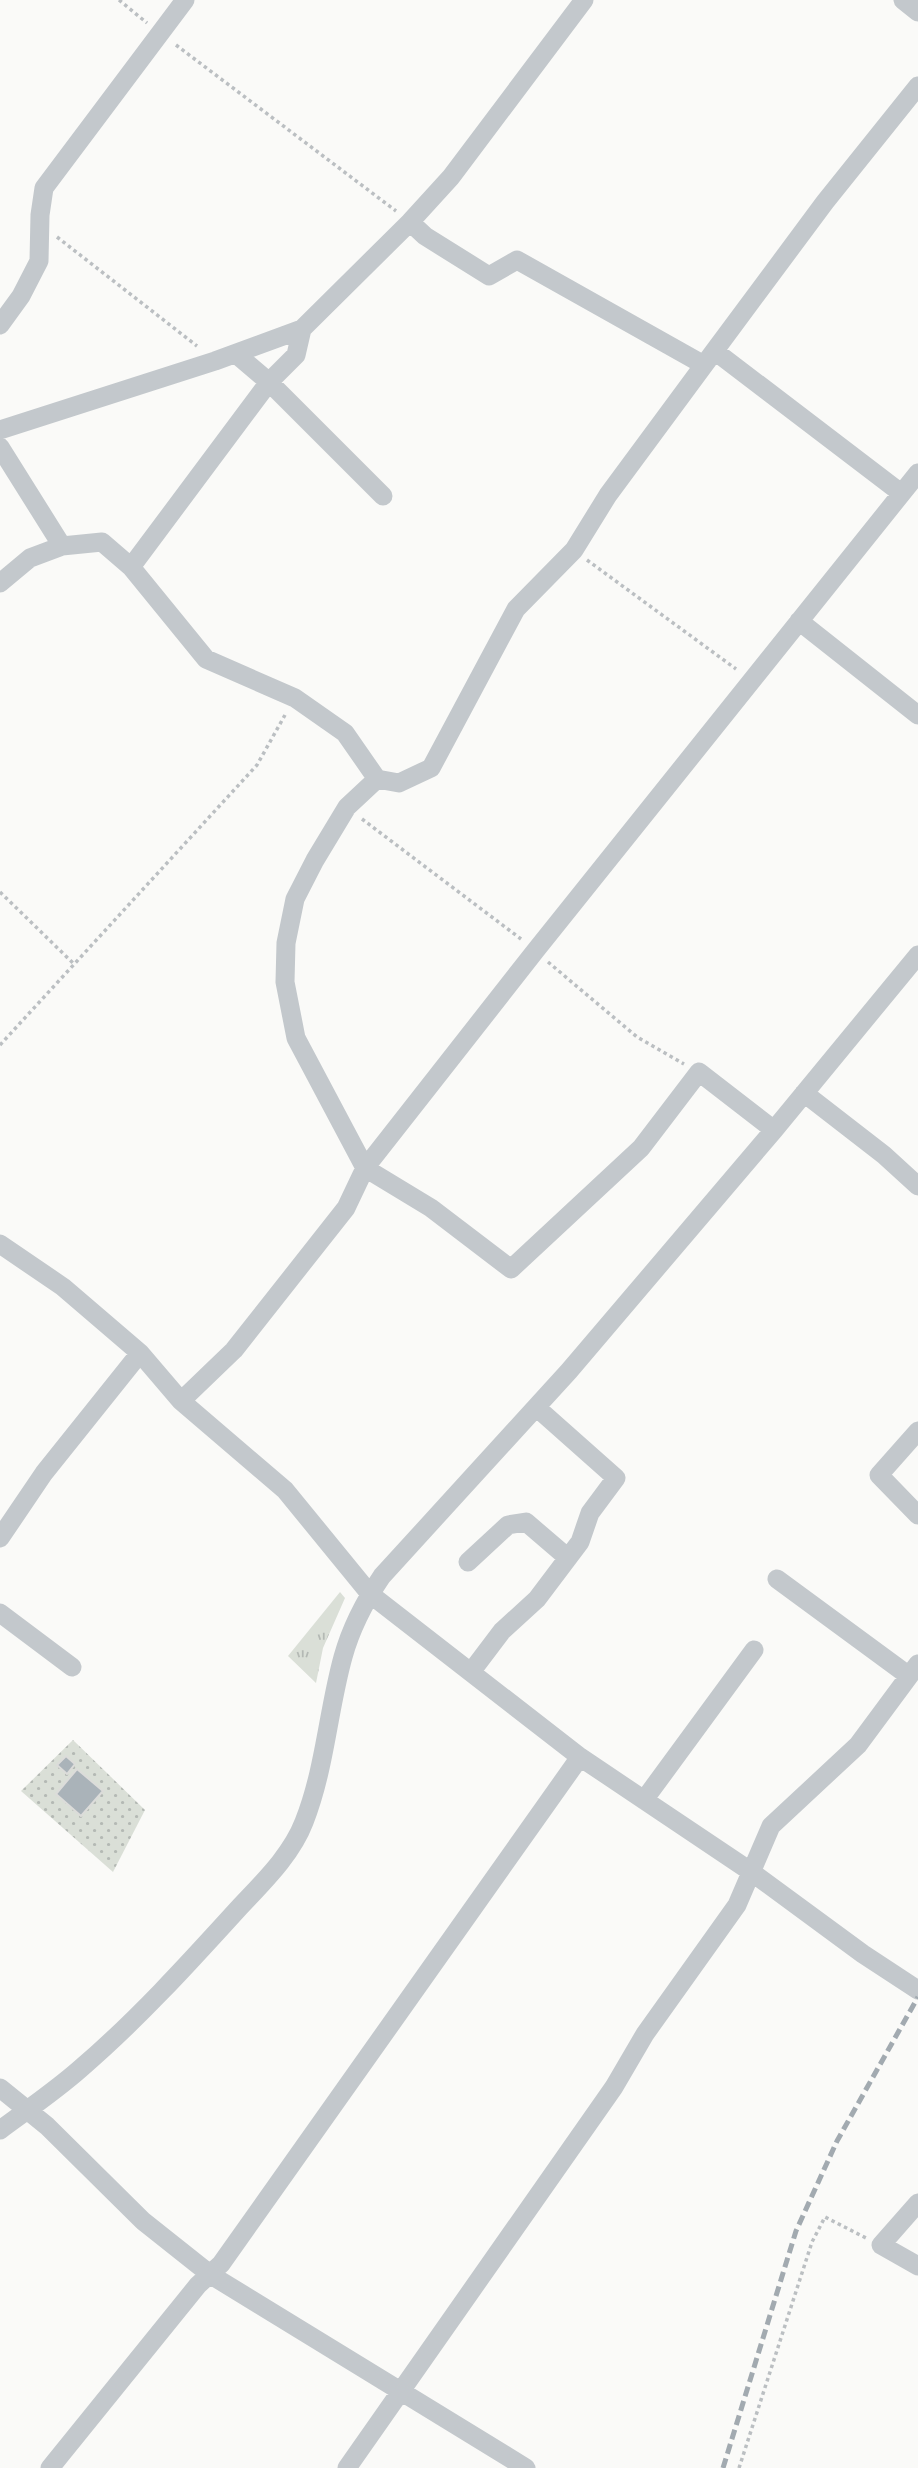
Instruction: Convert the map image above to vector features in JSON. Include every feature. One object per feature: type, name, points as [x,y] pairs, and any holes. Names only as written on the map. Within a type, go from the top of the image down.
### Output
[{"type":"street","points":[[0,325],[21,296],[39,261],[39,222],[44,188],[185,0]]},
{"type":"street","points":[[0,430],[236,354],[302,329],[411,222],[451,177],[584,0]]},
{"type":"street","points":[[903,0],[918,12]]},
{"type":"street","points":[[0,583],[30,558],[62,546],[102,542],[131,567],[206,659],[295,698],[345,733],[377,779],[399,783],[431,768],[516,608],[574,550],[608,495],[825,202],[918,86]]},
{"type":"street","points":[[411,222],[425,236],[489,276],[516,260],[710,359],[901,494]]},
{"type":"street","points":[[131,567],[269,382],[296,355],[302,329]]},
{"type":"street","points":[[236,354],[269,382],[383,496]]},
{"type":"street","points":[[0,447],[62,546]]},
{"type":"street","points":[[181,1401],[243,1339],[346,1208],[365,1168],[918,473]]},
{"type":"street","points":[[800,621],[918,715]]},
{"type":"street","points":[[377,779],[347,807],[315,860],[295,899],[286,943],[285,982],[296,1038],[365,1168],[431,1208],[511,1269],[641,1148],[699,1072],[774,1130]]},
{"type":"street","points":[[0,2130],[80,2069],[173,1980],[284,1856],[304,1824],[320,1769],[343,1656],[356,1622],[382,1576],[536,1406],[774,1130],[918,955]]},
{"type":"street","points":[[804,1093],[884,1155],[918,1186]]},
{"type":"street","points":[[0,1244],[63,1287],[140,1353],[181,1401],[285,1490],[370,1594],[580,1757],[750,1871],[863,1954],[918,1990]]},
{"type":"street","points":[[0,1538],[44,1473],[140,1353]]},
{"type":"street","points":[[471,1672],[502,1631],[537,1599],[580,1542],[590,1513],[616,1478],[536,1406]]},
{"type":"street","points":[[918,1431],[879,1475],[918,1515]]},
{"type":"street","points":[[468,1562],[508,1525],[526,1522],[568,1558]]},
{"type":"street","points":[[347,2468],[606,2098],[645,2034],[737,1905],[771,1826],[858,1745],[914,1670],[777,1579]]},
{"type":"street","points":[[0,1612],[72,1667]]},
{"type":"street","points":[[644,1800],[754,1650]]},
{"type":"street","points":[[50,2468],[198,2285],[211,2275],[229,2253],[580,1757]]},
{"type":"street","points":[[0,2088],[47,2126],[143,2221],[211,2275],[526,2468]]},
{"type":"street","points":[[918,2203],[881,2245],[918,2266]]},
{"type":"path","points":[[119,0],[411,222]]},
{"type":"path","points":[[39,222],[215,361]]},
{"type":"path","points":[[574,550],[752,680]]},
{"type":"path","points":[[0,1045],[257,765],[295,698]]},
{"type":"path","points":[[347,807],[536,950],[551,966],[637,1037],[699,1072]]},
{"type":"path","points":[[0,892],[74,964]]},
{"type":"path","points":[[739,2468],[812,2242],[825,2217],[881,2245]]},
{"type":"green space","points":[[340,1592],[345,1598],[323,1648],[316,1683],[288,1656]]},
{"type":"green space","points":[[73,1740],[145,1810],[113,1872],[21,1791]]},
{"type":"building","points":[[66,1756],[75,1764],[67,1774],[57,1765]]},
{"type":"building","points":[[77,1769],[103,1791],[81,1816],[56,1794]]},
{"type":"railway","points":[[723,2468],[796,2231],[837,2141],[918,1997]]}]
